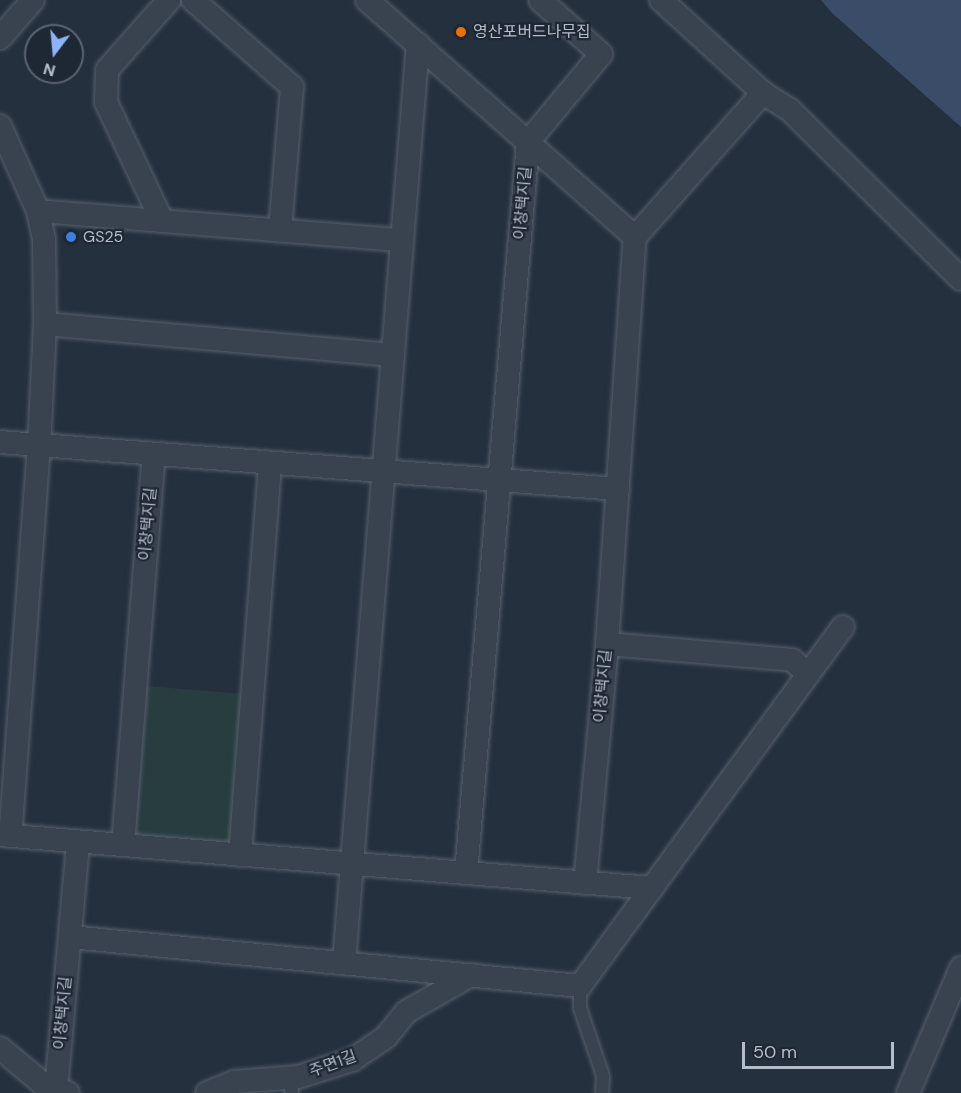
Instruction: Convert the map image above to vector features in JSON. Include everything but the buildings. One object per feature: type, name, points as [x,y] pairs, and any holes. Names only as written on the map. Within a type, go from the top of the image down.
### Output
[{"type":"street","points":[[0,38],[33,0]]},
{"type":"street","points":[[162,221],[106,102],[107,70],[169,0]]},
{"type":"street","points":[[193,0],[292,87],[280,231]]},
{"type":"street","name":"이창택지길","points":[[367,0],[636,237],[607,644],[585,882]]},
{"type":"street","name":"이창택지길","points":[[466,873],[528,142],[601,54],[540,0]]},
{"type":"street","points":[[661,0],[763,93],[790,110],[961,279]]},
{"type":"street","points":[[344,963],[393,355],[400,240],[418,44]]},
{"type":"street","points":[[636,237],[763,93]]},
{"type":"street","points":[[0,126],[38,212],[44,239],[45,324],[39,445],[5,836],[652,888]]},
{"type":"street","points":[[38,212],[400,240]]},
{"type":"street","points":[[45,324],[393,355]]},
{"type":"street","points":[[0,442],[618,489]]},
{"type":"street","name":"이창택지길","points":[[123,845],[154,454]]},
{"type":"street","points":[[240,855],[270,463]]},
{"type":"street","points":[[70,937],[580,986],[843,627]]},
{"type":"street","points":[[607,644],[792,660],[808,674]]},
{"type":"street","name":"이창택지길","points":[[63,1091],[70,937],[78,842]]},
{"type":"street","points":[[908,1093],[961,968]]},
{"type":"street","name":"주면1길","points":[[207,1093],[234,1082],[291,1085],[352,1060],[386,1036],[406,1012],[471,975]]},
{"type":"street","points":[[0,1048],[42,1083],[63,1091]]},
{"type":"lane","points":[[580,986],[580,1008],[603,1076],[602,1093]]},
{"type":"green space","points":[[147,686],[243,694],[232,847],[135,839]]},
{"type":"water","points":[[821,0],[961,0],[961,127],[832,13]]},
{"type":"place","name":"영산포버드나무집","points":[[461,32]]},
{"type":"place","name":"GS25","points":[[71,237]]}]
